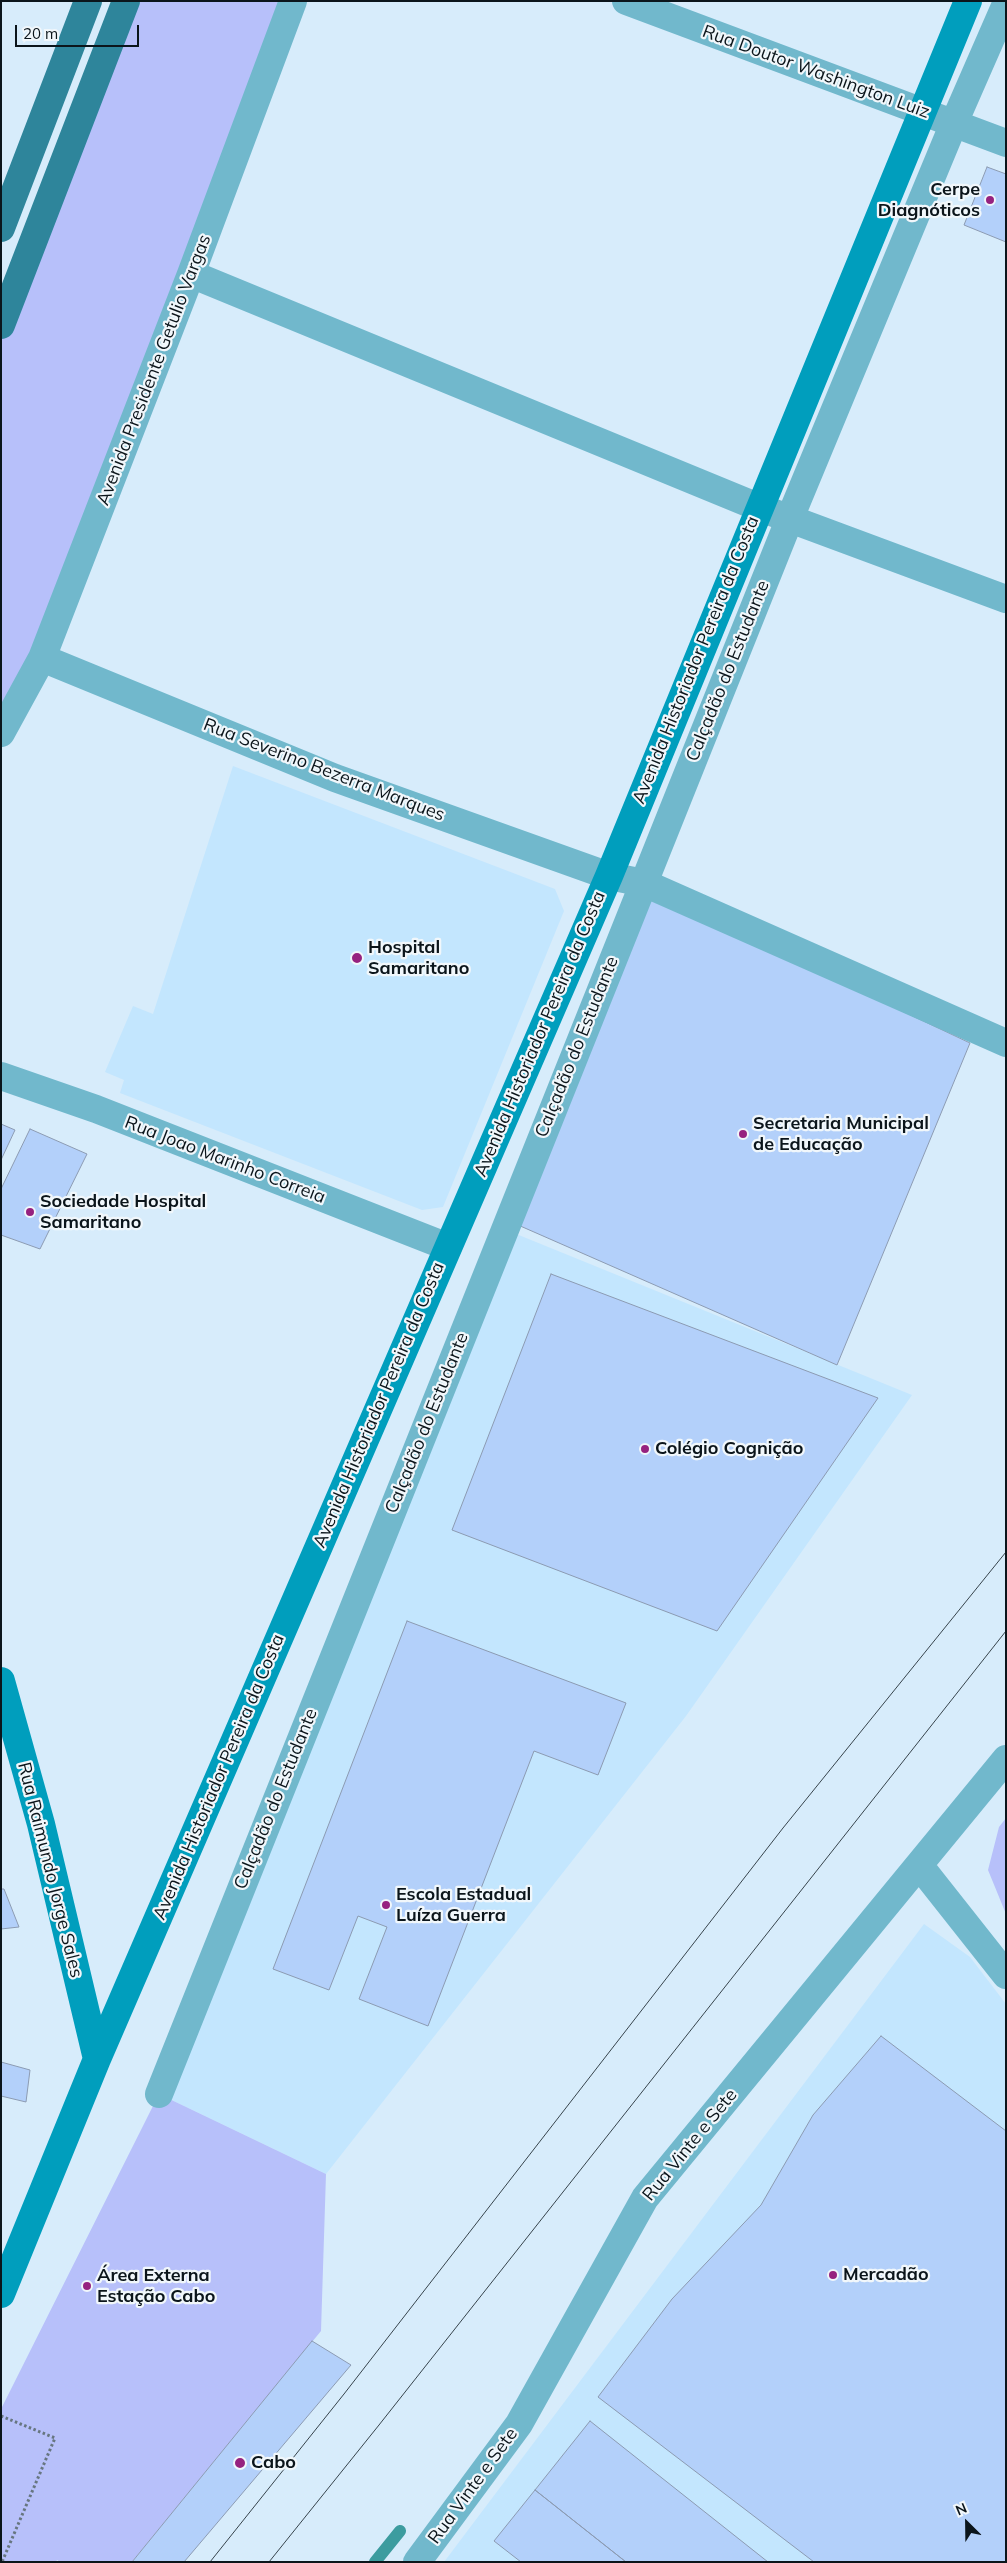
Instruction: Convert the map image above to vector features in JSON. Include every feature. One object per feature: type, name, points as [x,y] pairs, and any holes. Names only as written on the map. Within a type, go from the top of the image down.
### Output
[{"type":"main road","points":[[1,228],[88,1]]},
{"type":"main road","points":[[1,326],[126,1]]},
{"type":"street","name":"Avenida Presidente Getulio Vargas","points":[[1,733],[42,658],[192,274],[293,1]]},
{"type":"street","name":"Rua Doutor Washington Luiz","points":[[626,1],[1006,143]]},
{"type":"street","name":"Avenida Historiador Pereira da Costa","points":[[1,2294],[96,2059],[609,876],[758,507],[968,1]]},
{"type":"street","name":"Calçadão do Estudante","points":[[159,2094],[790,518],[954,123],[1006,4]]},
{"type":"street","points":[[192,274],[758,507],[1006,599]]},
{"type":"street","name":"Rua Severino Bezerra Marques","points":[[42,658],[335,778],[609,876],[644,883],[1006,1043]]},
{"type":"street","name":"Rua Joao Marinho Correia","points":[[1,1076],[96,1109],[448,1247]]},
{"type":"street","name":"Rua Raimundo Jorge Sales","points":[[1,1681],[41,1824],[96,2059]]},
{"type":"street","name":"Rua Vinte e Sete","points":[[417,2562],[520,2424],[645,2198],[1006,1759]]},
{"type":"street","points":[[919,1865],[1006,1975]]},
{"type":"path","points":[[1,2416],[55,2438],[2,2562]]},
{"type":"shaded area","points":[[126,1],[285,1],[1,733],[1,325]]},
{"type":"shaded area","name":"Hospital Samaritano","points":[[233,766],[555,889],[564,911],[443,1207],[422,1210],[120,1093],[124,1080],[105,1072],[133,1006],[153,1014]]},
{"type":"shaded area","points":[[504,1229],[912,1395],[686,1716],[326,2174],[159,2094]]},
{"type":"shaded area","points":[[1006,1818],[1006,1914],[988,1870],[999,1827]]},
{"type":"shaded area","name":"Mercadão","points":[[924,1924],[970,1957],[1006,2004],[1006,2562],[444,2562]]},
{"type":"shaded area","points":[[159,2094],[326,2174],[321,2331],[132,2562],[60,2562],[57,2560],[56,2562],[1,2562],[1,2409]]},
{"type":"building","name":"Cerpe Diagnóticos","points":[[987,167],[1006,174],[1006,242],[964,225]]},
{"type":"building","name":"Secretaria Municipal de Educação","points":[[645,890],[970,1043],[837,1365],[518,1225]]},
{"type":"building","points":[[1,1124],[15,1130],[1,1160]]},
{"type":"building","name":"Sociedade Hospital Samaritano","points":[[30,1129],[87,1154],[40,1249],[1,1235],[1,1189]]},
{"type":"building","name":"Colégio Cognição","points":[[551,1274],[878,1398],[717,1631],[452,1530]]},
{"type":"building","points":[[407,1621],[626,1703],[598,1775],[534,1751],[428,2026],[359,1999],[387,1927],[358,1916],[329,1990],[273,1969]]},
{"type":"building","points":[[1,1889],[4,1889],[19,1927],[1,1929]]},
{"type":"building","name":"Mercadão","points":[[881,2036],[1006,2131],[1006,2562],[814,2562],[598,2397],[672,2299],[761,2205],[813,2115]]},
{"type":"building","points":[[1,2062],[30,2070],[26,2102],[1,2096]]},
{"type":"building","name":"Cabo","points":[[312,2341],[351,2365],[184,2562],[132,2562]]},
{"type":"building","points":[[590,2421],[768,2562],[626,2562],[535,2490]]},
{"type":"building","points":[[535,2490],[626,2562],[521,2562],[494,2541]]},
{"type":"waterway","points":[[375,2562],[400,2531]]},
{"type":"tram line","points":[[210,2562],[344,2394],[783,1828],[1006,1552]]},
{"type":"tram line","points":[[269,2562],[1006,1631]]},
{"type":"place","name":"Cerpe Diagnóticos","points":[[990,200]]},
{"type":"place","name":"Hospital Samaritano","points":[[357,958]]},
{"type":"place","name":"Secretaria Municipal de Educação","points":[[743,1134]]},
{"type":"place","name":"Sociedade Hospital Samaritano","points":[[30,1212]]},
{"type":"place","name":"Colégio Cognição","points":[[645,1449]]},
{"type":"place","name":"Escola Estadual Luíza Guerra","points":[[386,1905]]},
{"type":"place","name":"Mercadão","points":[[833,2275]]},
{"type":"place","name":"Área Externa Estação Cabo","points":[[87,2286]]},
{"type":"place","name":"Cabo","points":[[240,2463]]}]
